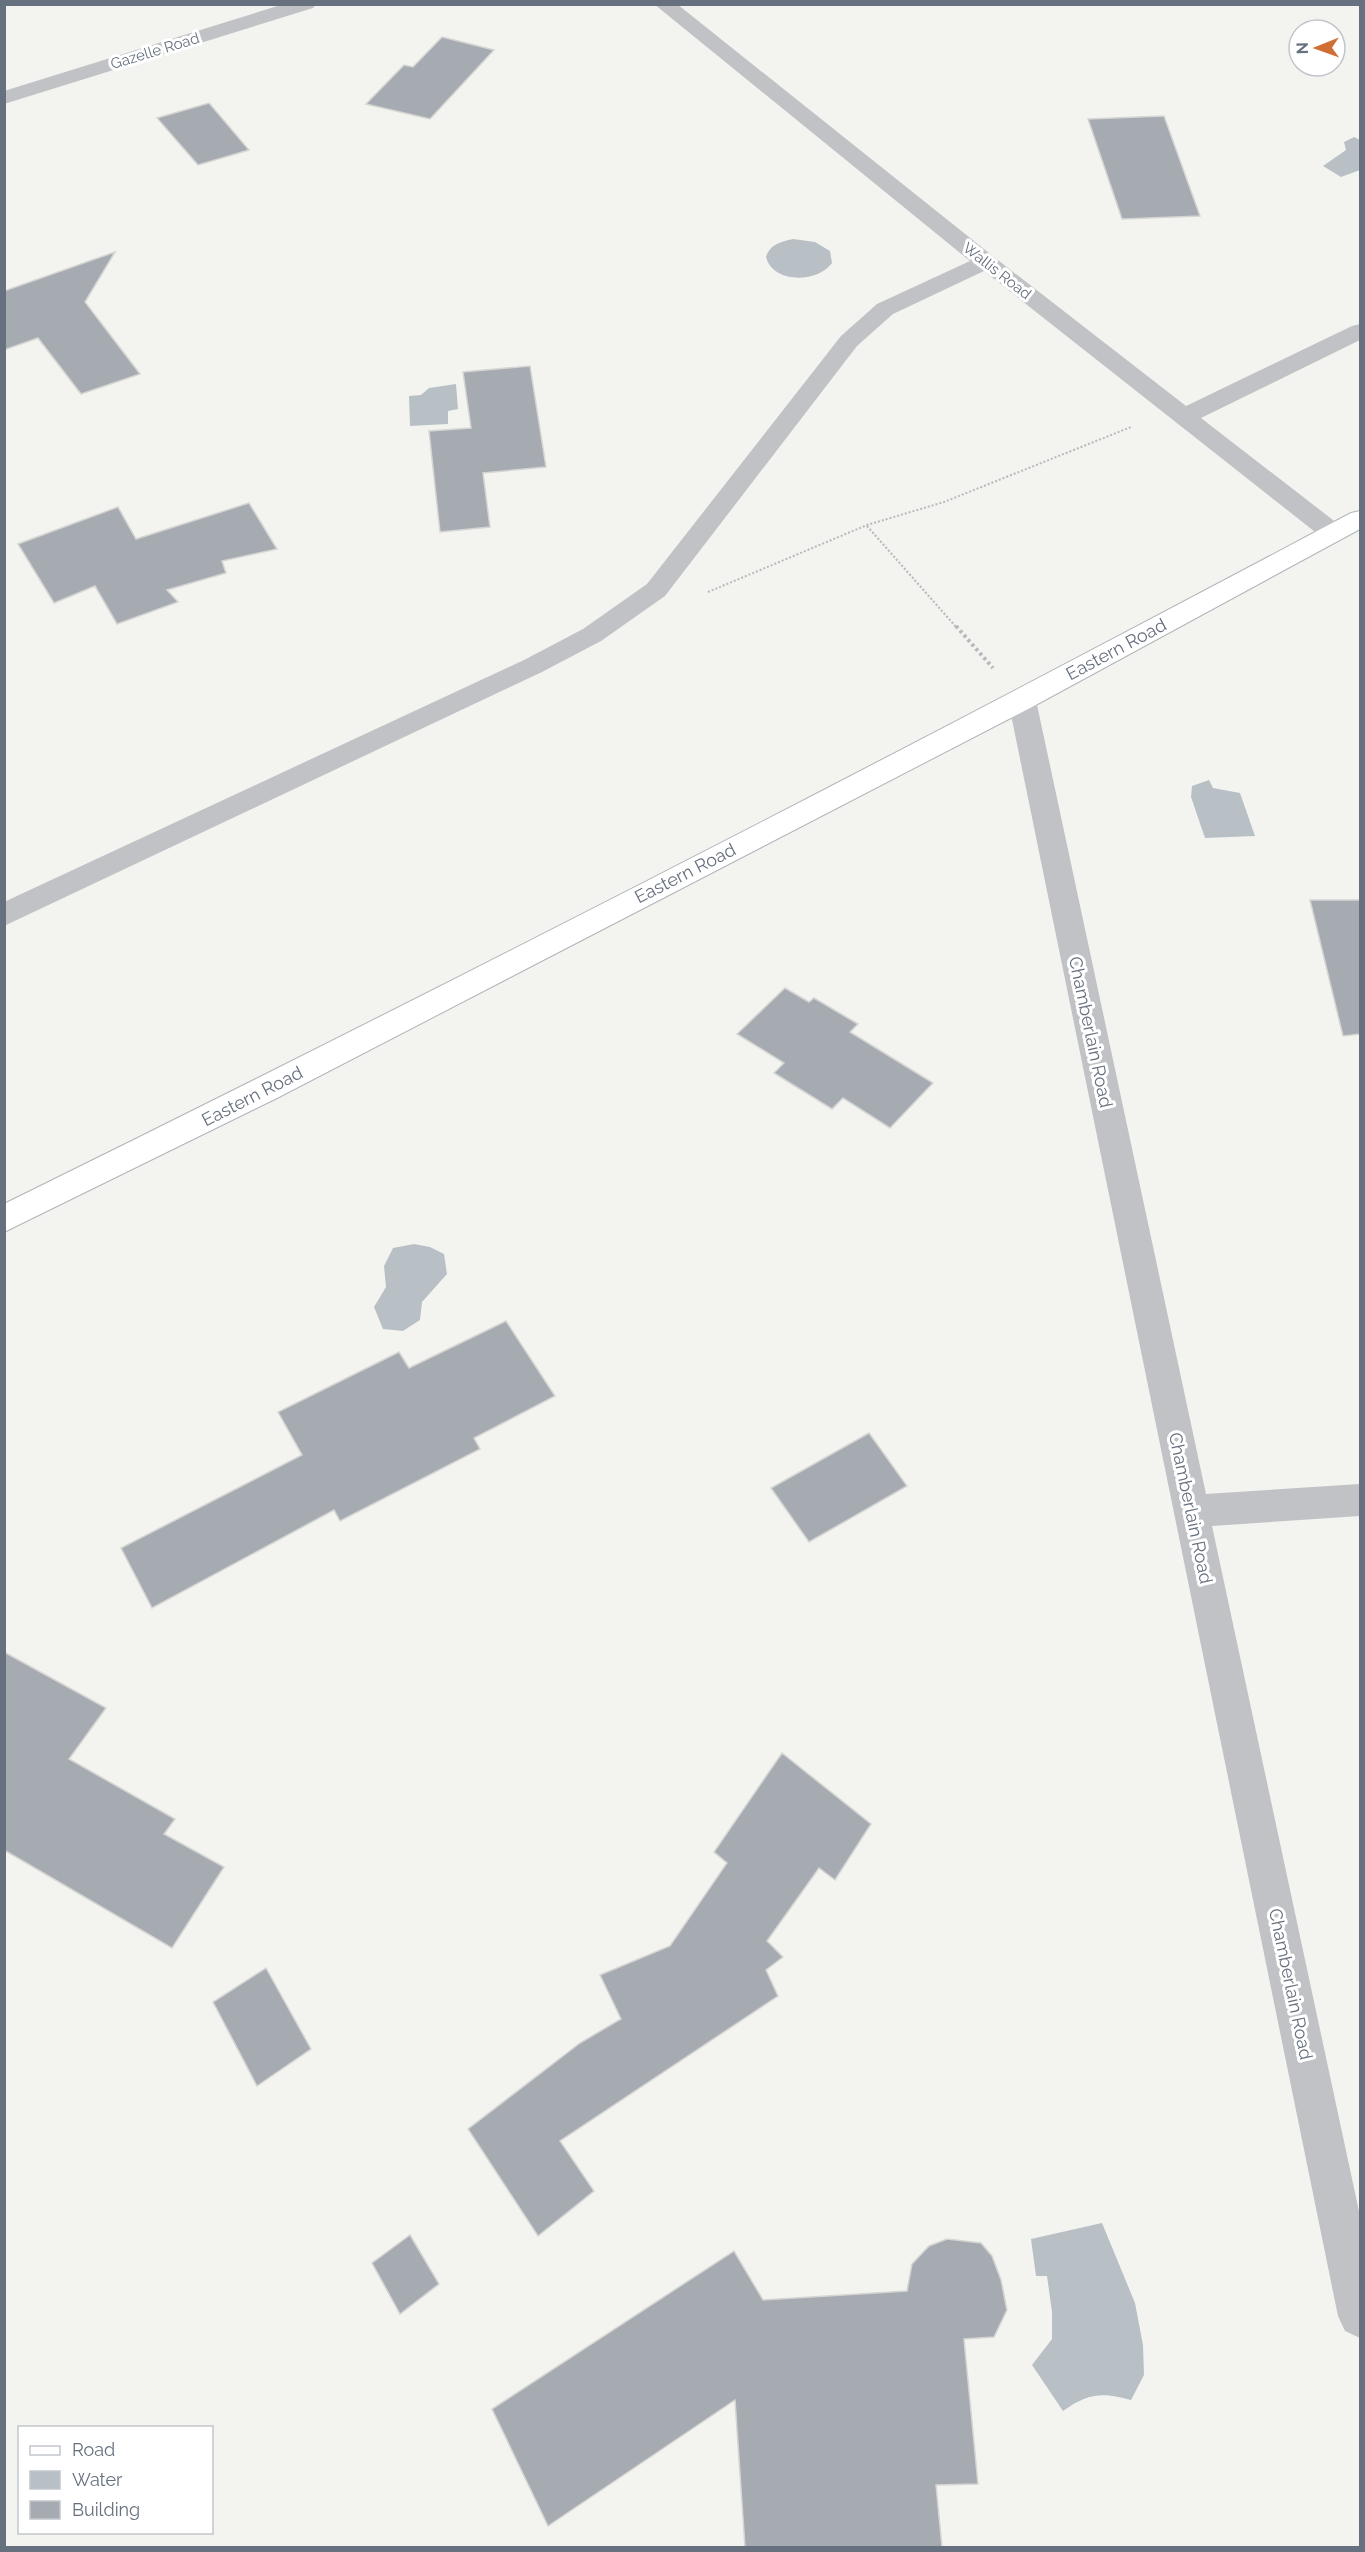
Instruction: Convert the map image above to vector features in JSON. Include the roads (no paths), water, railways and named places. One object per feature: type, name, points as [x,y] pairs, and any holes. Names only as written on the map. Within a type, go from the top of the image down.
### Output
[{"type":"main road","name":"Eastern Road","points":[[4,1219],[266,1089],[1022,700],[1360,519]]},
{"type":"street","name":"Gazelle Road","points":[[4,98],[306,4]]},
{"type":"street","name":"Wallis Road","points":[[664,4],[986,262],[1333,533]]},
{"type":"street","points":[[4,915],[533,666],[591,635],[656,590],[849,341],[885,309],[986,262]]},
{"type":"street","points":[[1184,417],[1360,331]]},
{"type":"street","name":"Chamberlain Road","points":[[1022,700],[1360,2316]]},
{"type":"street","points":[[1192,1511],[1360,1500]]},
{"type":"water","points":[[1354,137],[1360,140],[1360,170],[1341,177],[1323,166],[1346,150],[1344,142]]},
{"type":"water","points":[[793,239],[815,242],[830,251],[832,263],[825,270],[807,277],[796,278],[777,272],[770,266],[766,257],[776,244]]},
{"type":"water","points":[[456,384],[458,409],[448,411],[448,424],[410,426],[409,396],[421,395],[429,388]]},
{"type":"water","points":[[1209,780],[1213,788],[1240,793],[1255,836],[1205,838],[1191,797],[1192,786]]},
{"type":"water","points":[[414,1244],[430,1247],[444,1254],[447,1274],[422,1302],[420,1320],[403,1331],[383,1329],[374,1307],[386,1287],[384,1266],[393,1248]]},
{"type":"water","points":[[1102,2223],[1135,2303],[1143,2345],[1144,2375],[1131,2400],[1112,2396],[1096,2396],[1080,2401],[1063,2411],[1032,2365],[1052,2339],[1052,2312],[1047,2276],[1036,2276],[1031,2239]]}]
